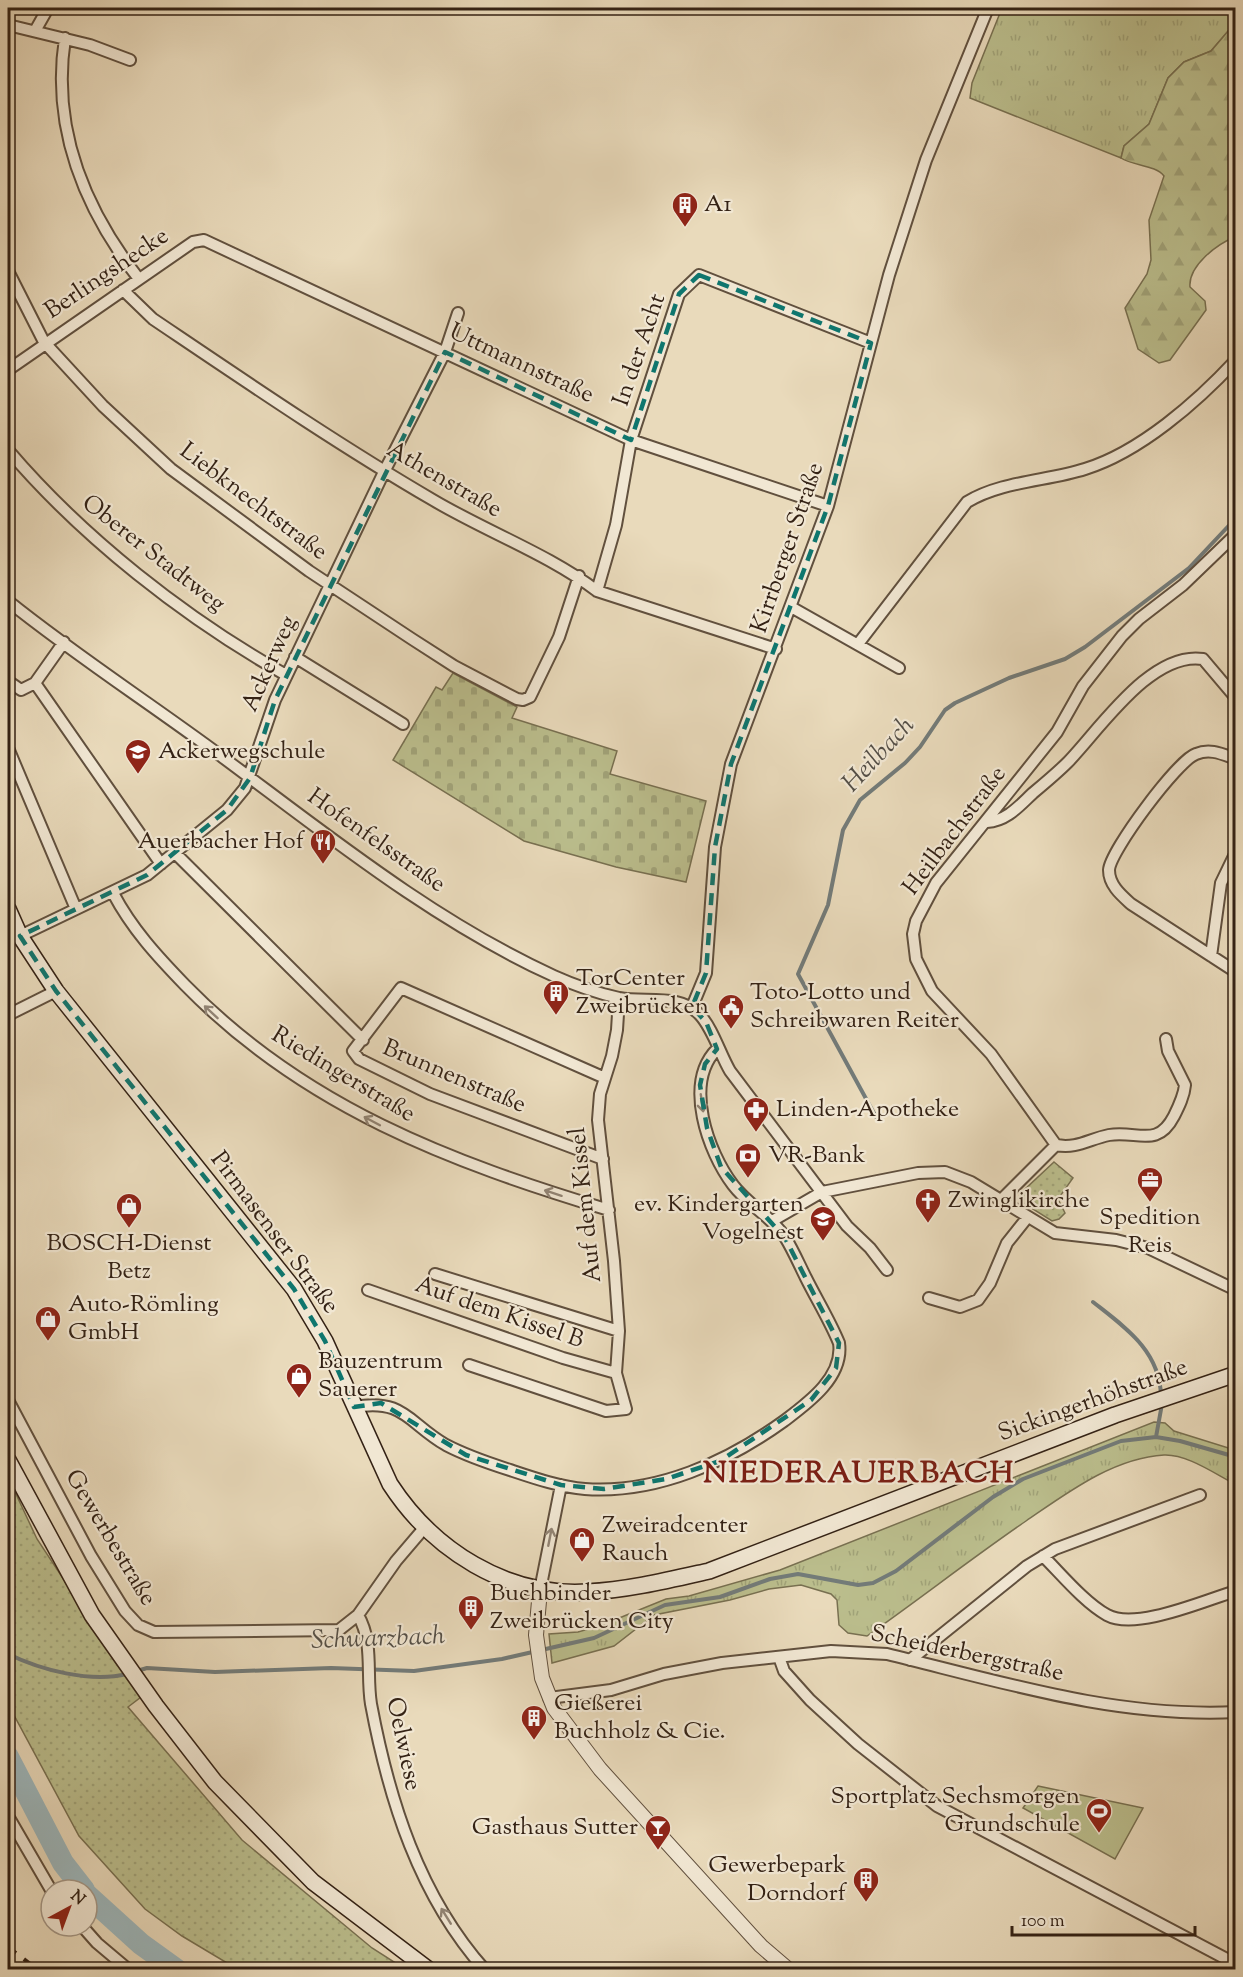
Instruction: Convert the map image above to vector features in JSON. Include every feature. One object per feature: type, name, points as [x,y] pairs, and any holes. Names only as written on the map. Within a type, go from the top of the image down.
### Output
[{"type":"main road","name":"Pirmasenser Straße","points":[[8,909],[20,936],[56,991],[294,1289],[325,1341],[354,1407]]},
{"type":"main road","name":"Sickingerhöhstraße","points":[[354,1407],[390,1484],[425,1527],[474,1565],[501,1579],[540,1590],[566,1592],[607,1590],[709,1571],[1154,1401],[1236,1374]]},
{"type":"main road","points":[[8,1460],[92,1615],[156,1706],[215,1782],[305,1875],[429,1970]]},
{"type":"street","points":[[35,31],[48,8]]},
{"type":"street","name":"Kirrberger Straße","points":[[692,1007],[706,973],[715,847],[723,793],[731,764],[828,506],[905,222],[947,104],[988,8]]},
{"type":"street","points":[[8,25],[65,38],[130,60]]},
{"type":"street","points":[[65,38],[63,72],[66,120],[79,177],[109,240],[139,279]]},
{"type":"street","name":"Berlingshecke","points":[[8,370],[44,342],[193,242],[204,240]]},
{"type":"street","name":"Uttmannstraße","points":[[204,240],[632,440],[828,506]]},
{"type":"street","name":"Liebknechtstraße","points":[[8,271],[44,342],[103,406],[171,469],[329,584],[454,666],[517,699],[523,700],[530,697],[559,637],[579,576]]},
{"type":"street","name":"In der Acht","points":[[597,591],[616,525],[632,440],[679,294],[699,275],[871,343]]},
{"type":"street","name":"Athenstraße","points":[[123,290],[153,320],[384,472],[476,524],[579,576],[597,591],[776,649]]},
{"type":"street","name":"Ackerweg","points":[[20,936],[113,893],[161,864],[227,810],[250,778],[263,728],[286,675],[445,352],[458,314]]},
{"type":"street","points":[[858,644],[967,502],[992,491],[1064,475],[1106,462],[1175,416],[1203,393],[1236,360]]},
{"type":"street","name":"Oberer Stadtweg","points":[[8,450],[58,504],[119,558],[185,608],[286,675]]},
{"type":"street","name":"Heilbachstraße","points":[[1056,1145],[991,1054],[932,991],[922,974],[914,946],[916,921],[926,898],[1058,732],[1083,686],[1122,636],[1183,585],[1236,534]]},
{"type":"street","name":"Hofenfelsstraße","points":[[8,601],[403,887],[486,941],[557,978],[619,998],[680,1002],[692,1007]]},
{"type":"street","points":[[791,607],[898,668]]},
{"type":"street","points":[[8,681],[21,690],[35,683],[64,642]]},
{"type":"street","points":[[295,657],[403,724]]},
{"type":"street","points":[[987,822],[1000,820],[1011,813],[1067,762],[1133,691],[1165,667],[1182,660],[1203,659],[1217,673],[1226,690],[1236,698]]},
{"type":"street","points":[[35,683],[161,864]]},
{"type":"street","points":[[8,748],[76,909]]},
{"type":"street","points":[[1236,759],[1209,751],[1189,757],[1121,841],[1110,863],[1109,873],[1118,893],[1147,916],[1236,972]]},
{"type":"street","name":"Brunnenstraße","points":[[175,853],[363,1040],[355,1047],[353,1054],[420,1089],[502,1123],[603,1159]]},
{"type":"street","points":[[1211,956],[1221,883],[1234,858]]},
{"type":"street","name":"Riedingerstraße","points":[[113,893],[127,920],[144,942],[213,1014],[315,1089],[405,1138],[539,1188],[609,1210]]},
{"type":"street","points":[[363,1040],[394,994],[401,988],[605,1078]]},
{"type":"street","points":[[8,1015],[56,991]]},
{"type":"street","name":"Auf dem Kissel","points":[[469,1365],[606,1411],[626,1409],[616,1373],[619,1331],[598,1105],[612,1056],[619,998]]},
{"type":"street","points":[[692,1007],[706,1022],[717,1049],[730,1071],[847,1226],[870,1248],[887,1270]]},
{"type":"street","points":[[1000,1201],[1056,1145],[1070,1148],[1110,1135],[1154,1136],[1163,1131],[1181,1102],[1185,1085],[1168,1051],[1166,1039]]},
{"type":"street","points":[[354,1407],[381,1404],[394,1408],[436,1438],[466,1455],[561,1485],[584,1489],[625,1487],[699,1470],[720,1461],[771,1430],[811,1400],[825,1384],[840,1357],[839,1343],[785,1238],[771,1221],[734,1186],[721,1167],[712,1145],[700,1085],[705,1064],[717,1049]]},
{"type":"street","points":[[771,1221],[822,1192],[918,1173],[945,1172],[971,1182],[1055,1233],[1116,1240],[1148,1248],[1236,1290]]},
{"type":"street","points":[[929,1298],[960,1308],[978,1300],[990,1283],[1007,1243],[1027,1218]]},
{"type":"street","points":[[435,1274],[619,1331]]},
{"type":"street","name":"Auf dem Kissel B","points":[[369,1290],[563,1358],[616,1373]]},
{"type":"street","name":"Gewerbestraße","points":[[8,1400],[91,1556],[125,1611],[138,1625],[154,1632],[169,1633],[339,1630],[358,1615]]},
{"type":"street","points":[[561,1485],[540,1590],[536,1635],[540,1664],[549,1698],[600,1769],[761,1946],[789,1970]]},
{"type":"street","points":[[910,1660],[971,1609],[1043,1556],[1082,1538],[1200,1495]]},
{"type":"street","points":[[358,1615],[396,1561],[425,1527]]},
{"type":"street","points":[[1043,1556],[1106,1614],[1124,1620],[1152,1616],[1236,1590]]},
{"type":"street","name":"Oelwiese","points":[[358,1615],[367,1637],[370,1687],[388,1785],[406,1837],[425,1880],[469,1951],[485,1970]]},
{"type":"street","name":"Scheiderbergstraße","points":[[549,1698],[611,1690],[689,1668],[852,1650],[910,1660],[1112,1707],[1185,1713],[1236,1712]]},
{"type":"street","points":[[779,1657],[784,1671],[810,1700],[858,1744],[923,1797],[1094,1891],[1236,1964]]},
{"type":"street","points":[[8,1816],[44,1878]]},
{"type":"street","points":[[93,1938],[129,1970]]},
{"type":"highlighted area","points":[[699,275],[871,343],[828,506],[731,764],[715,847],[706,973],[692,1007],[706,1022],[717,1049],[705,1064],[700,1085],[707,1128],[721,1167],[785,1238],[839,1343],[836,1368],[811,1400],[720,1461],[666,1479],[604,1489],[561,1485],[466,1455],[381,1403],[354,1407],[325,1341],[294,1289],[56,991],[20,936],[147,875],[227,810],[250,778],[275,700],[445,352],[631,440],[679,294]]},
{"type":"green space","points":[[1002,8],[1235,8],[1235,23],[1211,51],[1184,62],[1168,78],[1149,124],[1124,146],[1121,158],[970,98],[972,83]]},
{"type":"green space","points":[[1235,23],[1235,237],[1212,250],[1194,271],[1190,287],[1205,301],[1206,310],[1170,360],[1159,363],[1138,349],[1125,308],[1147,274],[1151,260],[1149,220],[1164,176],[1156,170],[1121,158],[1124,146],[1149,124],[1168,78],[1184,62],[1211,51]]},
{"type":"green space","points":[[453,673],[517,707],[512,718],[617,751],[610,774],[706,801],[686,882],[616,867],[524,841],[393,760],[436,687],[442,690]]},
{"type":"green space","points":[[1054,1162],[1073,1178],[1058,1199],[1065,1213],[1059,1219],[1052,1221],[1020,1201],[1022,1192]]},
{"type":"green space","points":[[1154,1422],[1165,1423],[1174,1431],[1235,1450],[1235,1484],[1191,1461],[1164,1455],[1145,1458],[1109,1470],[1042,1510],[867,1636],[848,1633],[839,1625],[837,1600],[831,1594],[801,1585],[769,1589],[730,1600],[654,1615],[614,1646],[552,1663],[549,1634],[578,1632],[602,1625],[666,1599],[689,1596],[780,1570]]},
{"type":"green space","points":[[8,1477],[37,1539],[141,1697],[128,1707],[242,1840],[372,1948],[405,1969],[237,1969],[182,1936],[145,1909],[79,1836],[8,1704]]},
{"type":"green space","name":"Sportplatz Sechsmorgen Grundschule","points":[[1038,1786],[1143,1808],[1115,1859],[1023,1808]]},
{"type":"waterway","name":"Heilbach","points":[[876,1117],[798,974],[828,905],[843,830],[860,800],[905,763],[920,747],[945,710],[1009,678],[1065,659],[1085,647],[1189,568],[1236,518]]},
{"type":"waterway","name":"Heilbach","points":[[1093,1302],[1129,1331],[1148,1353],[1155,1366],[1161,1396]]},
{"type":"waterway","name":"Heilbach","points":[[1156,1437],[1162,1404]]},
{"type":"waterway","name":"Schwarzbach","points":[[137,1671],[147,1668],[215,1672],[331,1668],[414,1671],[502,1659],[594,1638],[665,1605],[720,1597],[770,1579],[798,1574],[858,1585],[873,1583],[896,1571],[993,1497],[1023,1479],[1121,1441],[1156,1437],[1180,1441],[1236,1457]]},
{"type":"waterway","name":"Schwarzbach","points":[[8,1654],[50,1670],[82,1676],[127,1674]]},
{"type":"waterway","name":"Schwarzbach","points":[[8,1757],[63,1863],[75,1878]]},
{"type":"waterway","name":"Schwarzbach","points":[[99,1906],[141,1944],[177,1970]]},
{"type":"railway","points":[[8,1947],[38,1970]]},
{"type":"place","name":"A1","points":[[685,228]]},
{"type":"place","name":"Ackerwegschule","points":[[138,775]]},
{"type":"place","name":"Auerbacher Hof","points":[[323,865]]},
{"type":"place","name":"TorCenter Zweibrücken","points":[[556,1016]]},
{"type":"place","name":"Toto-Lotto und Schreibwaren Reiter","points":[[731,1030]]},
{"type":"place","name":"Linden-Apotheke","points":[[756,1133]]},
{"type":"place","name":"VR-Bank","points":[[748,1179]]},
{"type":"place","name":"Spedition Reis","points":[[1150,1203]]},
{"type":"place","name":"Zwinglikirche","points":[[928,1224]]},
{"type":"place","name":"BOSCH-Dienst Betz","points":[[129,1229]]},
{"type":"place","name":"ev. Kindergarten Vogelnest","points":[[823,1242]]},
{"type":"place","name":"Auto-Römling GmbH","points":[[48,1342]]},
{"type":"place","name":"Bauzentrum Sauerer","points":[[299,1399]]},
{"type":"place","name":"Zweiradcenter Rauch","points":[[582,1563]]},
{"type":"place","name":"Buchbinder Zweibrücken City","points":[[471,1631]]},
{"type":"place","name":"Gießerei Buchholz & Cie.","points":[[534,1741]]},
{"type":"place","name":"Sportplatz Sechsmorgen Grundschule","points":[[1099,1834]]},
{"type":"place","name":"Gasthaus Sutter","points":[[658,1851]]},
{"type":"place","name":"Gewerbepark Dorndorf","points":[[866,1903]]},
{"type":"district","name":"NIEDERAUERBACH","points":[[859,1474]]}]
